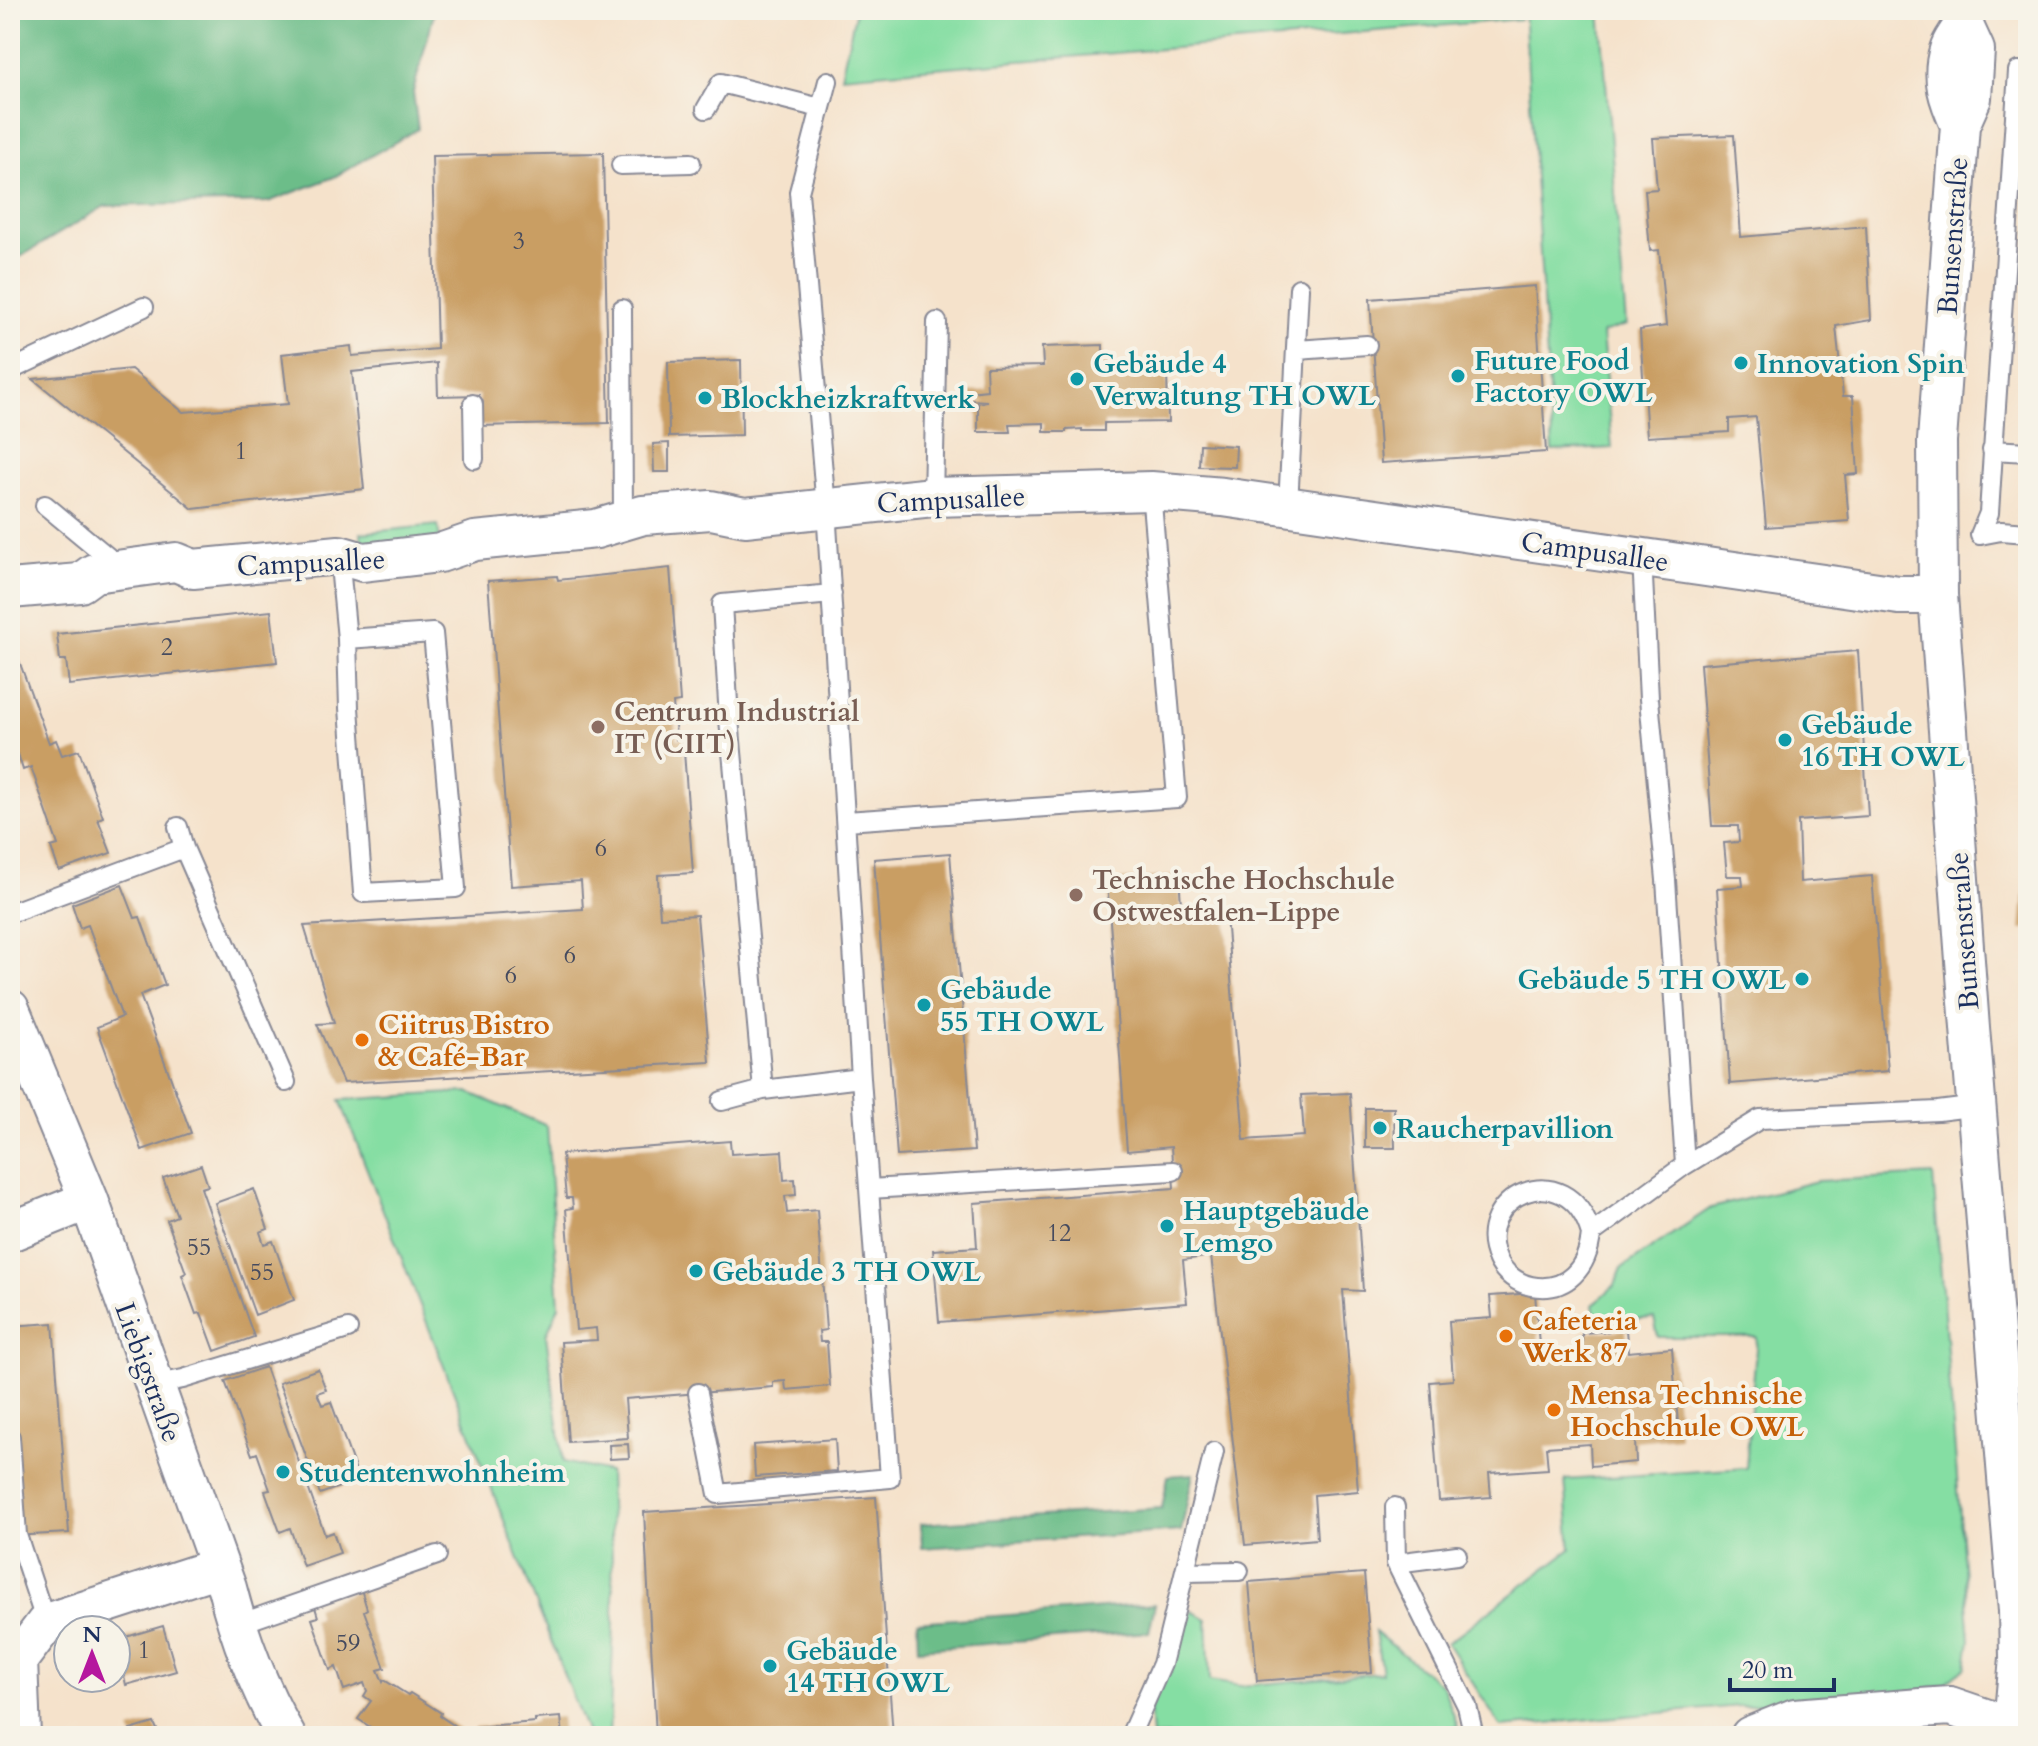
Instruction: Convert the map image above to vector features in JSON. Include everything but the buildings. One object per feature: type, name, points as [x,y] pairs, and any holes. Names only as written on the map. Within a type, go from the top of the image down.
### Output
[{"type":"street","name":"Bunsenstraße","points":[[1965,18],[1949,49],[1947,69],[1946,96],[1960,125],[1937,441],[1938,595],[2018,1611],[2019,1658],[2010,1721]]},
{"type":"street","name":"Campusallee","points":[[10,589],[80,583],[94,573],[176,562],[193,569],[339,555],[363,562],[440,553],[475,541],[596,529],[643,515],[711,510],[745,517],[933,497],[1151,491],[1288,506],[1899,595],[1938,595]]},
{"type":"street","name":"Liebigstraße","points":[[10,1009],[89,1200],[219,1567],[236,1625],[267,1702],[286,1736]]},
{"type":"street","points":[[10,1232],[89,1200]]},
{"type":"street","points":[[21,1736],[18,1660],[46,1623],[219,1567]]},
{"type":"street","points":[[1750,1736],[1795,1718],[1950,1706],[2010,1721]]},
{"type":"street","points":[[1952,1736],[2010,1721]]},
{"type":"lane","points":[[2023,71],[1988,517],[1980,535],[2001,531],[2028,533]]},
{"type":"lane","points":[[706,109],[725,76],[820,108]]},
{"type":"lane","points":[[698,1393],[718,1494],[890,1478],[861,1078],[826,508],[799,192],[828,81]]},
{"type":"lane","points":[[621,165],[691,163]]},
{"type":"lane","points":[[1288,506],[1299,288]]},
{"type":"lane","points":[[10,376],[15,368],[144,307]]},
{"type":"lane","points":[[622,309],[623,521]]},
{"type":"lane","points":[[933,497],[937,322]]},
{"type":"lane","points":[[1297,350],[1367,345]]},
{"type":"lane","points":[[473,404],[474,459]]},
{"type":"lane","points":[[1992,450],[2028,452]]},
{"type":"lane","points":[[846,821],[1177,798],[1151,491]]},
{"type":"lane","points":[[45,505],[122,569]]},
{"type":"lane","points":[[339,555],[363,893],[456,888],[433,633],[347,639]]},
{"type":"lane","points":[[1642,557],[1649,699],[1666,880],[1685,1165]]},
{"type":"lane","points":[[763,1090],[729,719],[722,604],[832,594]]},
{"type":"lane","points":[[178,827],[184,848],[286,1082]]},
{"type":"lane","points":[[10,913],[184,848]]},
{"type":"lane","points":[[340,871],[360,873]]},
{"type":"lane","points":[[722,1101],[763,1090],[861,1078]]},
{"type":"lane","points":[[1591,1234],[1685,1165],[1760,1119],[1938,1111],[1978,1106]]},
{"type":"lane","points":[[869,1189],[1173,1171]]},
{"type":"lane","points":[[1539,1189],[1558,1191],[1574,1201],[1586,1216],[1591,1234],[1590,1250],[1573,1277],[1558,1285],[1542,1288],[1526,1285],[1506,1272],[1494,1251],[1492,1236],[1495,1221],[1505,1205],[1520,1194],[1539,1189]]},
{"type":"lane","points":[[153,1385],[183,1379],[348,1329]]},
{"type":"lane","points":[[10,1437],[13,1513],[17,1535],[46,1623]]},
{"type":"lane","points":[[1130,1736],[1162,1664],[1214,1452]]},
{"type":"lane","points":[[1395,1507],[1396,1563],[1467,1706],[1474,1736]]},
{"type":"lane","points":[[236,1625],[437,1555]]},
{"type":"lane","points":[[1396,1563],[1457,1555]]},
{"type":"lane","points":[[1185,1572],[1239,1571]]},
{"type":"green space","points":[[10,10],[435,10],[413,92],[418,129],[334,177],[268,202],[105,206],[10,263]]},
{"type":"green space","points":[[856,10],[1519,10],[1520,19],[841,76]]},
{"type":"green space","points":[[1524,10],[1600,10],[1626,325],[1602,333],[1612,448],[1553,451]]},
{"type":"green space","points":[[438,525],[440,542],[362,549],[361,533]]},
{"type":"green space","points":[[468,1092],[547,1126],[559,1306],[546,1335],[563,1462],[609,1472],[614,1622],[609,1736],[588,1736],[340,1100]]},
{"type":"green space","points":[[1933,1175],[1970,1640],[1966,1667],[1946,1683],[1923,1690],[1501,1727],[1447,1643],[1571,1549],[1565,1480],[1746,1468],[1757,1337],[1658,1337],[1654,1318],[1597,1322],[1593,1305],[1615,1285],[1622,1268],[1711,1208],[1817,1181]]},
{"type":"green space","points":[[1193,1474],[1181,1531],[922,1548],[921,1524],[1162,1508],[1168,1476]]},
{"type":"green space","points":[[1155,1604],[1149,1632],[918,1649],[917,1622]]},
{"type":"green space","points":[[1192,1611],[1207,1619],[1210,1681],[1240,1686],[1382,1673],[1375,1632],[1443,1686],[1458,1727],[1280,1736],[1152,1736],[1150,1708]]},
{"type":"place","name":"Innovation Spin","points":[[1741,363]]},
{"type":"place","name":"Future Food Factory OWL","points":[[1458,376]]},
{"type":"place","name":"Gebäude 4 Verwaltung TH OWL","points":[[1077,379]]},
{"type":"place","name":"Blockheizkraftwerk","points":[[705,398]]},
{"type":"place","name":"Centrum Industrial IT (CIIT)","points":[[598,727]]},
{"type":"place","name":"Gebäude 16 TH OWL","points":[[1785,740]]},
{"type":"place","name":"Technische Hochschule Ostwestfalen-Lippe","points":[[1076,895]]},
{"type":"place","name":"Gebäude 5 TH OWL","points":[[1802,979]]},
{"type":"place","name":"Gebäude 55 TH OWL","points":[[924,1005]]},
{"type":"place","name":"Ciitrus Bistro & Café-Bar","points":[[362,1040]]},
{"type":"place","name":"Raucherpavillion","points":[[1380,1128]]},
{"type":"place","name":"Hauptgebäude Lemgo","points":[[1167,1226]]},
{"type":"place","name":"Gebäude 3 TH OWL","points":[[696,1271]]},
{"type":"place","name":"Cafeteria Werk 87","points":[[1506,1336]]},
{"type":"place","name":"Mensa Technische Hochschule OWL","points":[[1554,1410]]},
{"type":"place","name":"Studentenwohnheim","points":[[283,1472]]},
{"type":"place","name":"Gebäude 14 TH OWL","points":[[770,1666]]}]
